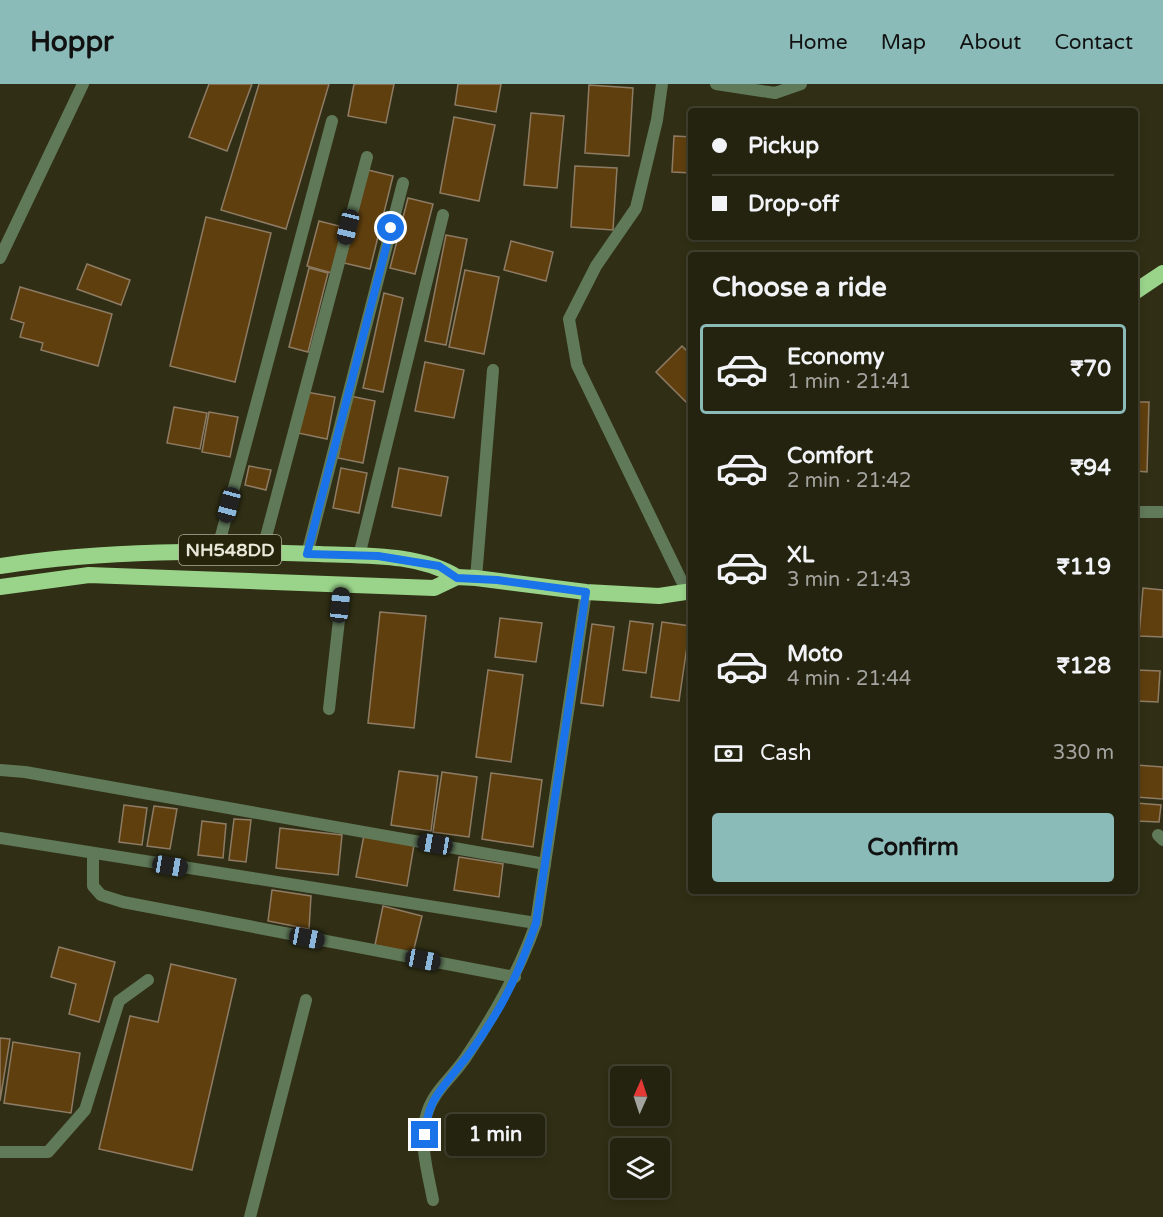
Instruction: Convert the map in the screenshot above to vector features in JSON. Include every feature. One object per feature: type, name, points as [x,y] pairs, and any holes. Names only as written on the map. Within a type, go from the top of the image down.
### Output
[{"type":"highway","points":[[1138,290],[1163,273]]},
{"type":"highway","name":"NH548DD","points":[[0,566],[116,554],[217,550],[359,556],[439,566],[457,578]]},
{"type":"highway","points":[[279,581],[282,553]]},
{"type":"highway","name":"NH548DD","points":[[0,587],[89,575],[435,588],[457,578],[476,578],[586,592],[659,596],[688,591]]},
{"type":"street","points":[[0,258],[83,84]]},
{"type":"street","points":[[662,84],[657,120],[636,208],[596,266],[569,319],[577,364],[688,589]]},
{"type":"street","points":[[716,84],[775,93],[801,84]]},
{"type":"street","points":[[217,550],[332,121]]},
{"type":"street","points":[[262,552],[367,157]]},
{"type":"street","points":[[307,554],[403,183]]},
{"type":"street","points":[[359,556],[443,215]]},
{"type":"street","points":[[476,578],[493,370]]},
{"type":"street","points":[[1138,512],[1163,512]]},
{"type":"street","points":[[329,709],[343,584]]},
{"type":"street","points":[[433,1200],[424,1155],[426,1115],[437,1092],[462,1063],[495,1014],[515,977],[536,923],[586,592]]},
{"type":"street","points":[[0,770],[60,778],[545,864]]},
{"type":"street","points":[[0,838],[536,923]]},
{"type":"street","points":[[93,853],[93,886],[101,895],[123,902],[515,977]]},
{"type":"street","points":[[0,1152],[48,1152],[85,1110],[119,1001],[148,980]]},
{"type":"street","points":[[250,1217],[306,1000]]},
{"type":"building","points":[[209,84],[252,84],[227,151],[189,137]]},
{"type":"building","points":[[259,84],[329,84],[286,229],[221,210]]},
{"type":"building","points":[[354,84],[394,84],[386,123],[348,116]]},
{"type":"building","points":[[458,84],[501,84],[496,112],[455,105]]},
{"type":"building","points":[[589,85],[633,88],[629,156],[585,153]]},
{"type":"building","points":[[531,113],[564,116],[557,188],[524,185]]},
{"type":"building","points":[[454,117],[495,125],[479,201],[440,193]]},
{"type":"building","points":[[674,136],[688,137],[688,173],[672,172]]},
{"type":"building","points":[[575,166],[617,168],[613,230],[571,227]]},
{"type":"building","points":[[368,170],[393,176],[370,269],[344,263]]},
{"type":"building","points":[[408,198],[433,204],[415,274],[390,268]]},
{"type":"building","points":[[206,217],[271,233],[235,382],[170,366]]},
{"type":"building","points":[[319,221],[343,227],[332,273],[307,266]]},
{"type":"building","points":[[446,235],[467,239],[446,345],[425,341]]},
{"type":"building","points":[[511,241],[553,252],[546,281],[504,270]]},
{"type":"building","points":[[87,264],[130,280],[121,305],[77,289]]},
{"type":"building","points":[[309,268],[328,273],[308,352],[289,347]]},
{"type":"building","points":[[465,270],[499,277],[484,354],[449,347]]},
{"type":"building","points":[[20,287],[112,314],[98,366],[41,350],[43,343],[20,337],[24,323],[11,319]]},
{"type":"building","points":[[384,293],[403,298],[383,392],[363,388]]},
{"type":"building","points":[[682,346],[688,352],[688,404],[656,372]]},
{"type":"building","points":[[425,362],[464,370],[454,418],[415,411]]},
{"type":"building","points":[[306,392],[335,397],[327,439],[298,433]]},
{"type":"building","points":[[350,396],[375,401],[363,463],[338,458]]},
{"type":"building","points":[[1138,402],[1149,402],[1147,472],[1138,471]]},
{"type":"building","points":[[174,407],[207,413],[200,449],[167,443]]},
{"type":"building","points":[[209,412],[238,417],[230,457],[202,452]]},
{"type":"building","points":[[249,466],[271,470],[266,490],[245,485]]},
{"type":"building","points":[[341,468],[367,473],[359,513],[333,508]]},
{"type":"building","points":[[399,468],[448,477],[441,516],[392,507]]},
{"type":"building","points":[[1143,588],[1163,590],[1163,637],[1139,636]]},
{"type":"building","points":[[380,612],[426,616],[414,728],[368,723]]},
{"type":"building","points":[[500,618],[542,623],[536,662],[495,657]]},
{"type":"building","points":[[630,621],[653,624],[646,673],[623,670]]},
{"type":"building","points":[[662,622],[688,626],[679,701],[651,697]]},
{"type":"building","points":[[592,624],[614,627],[603,706],[581,703]]},
{"type":"building","points":[[488,670],[523,675],[511,762],[476,757]]},
{"type":"building","points":[[1138,670],[1160,671],[1158,702],[1138,701]]},
{"type":"building","points":[[1138,765],[1163,767],[1163,799],[1138,797]]},
{"type":"building","points":[[399,771],[438,776],[431,831],[391,825]]},
{"type":"building","points":[[442,772],[477,777],[469,837],[433,832]]},
{"type":"building","points":[[491,773],[542,780],[533,847],[482,839]]},
{"type":"building","points":[[1138,803],[1161,805],[1159,822],[1138,821]]},
{"type":"building","points":[[124,805],[147,808],[142,845],[119,842]]},
{"type":"building","points":[[154,806],[177,809],[170,849],[147,846]]},
{"type":"building","points":[[234,819],[251,820],[246,862],[229,860]]},
{"type":"building","points":[[202,821],[226,824],[223,858],[198,855]]},
{"type":"building","points":[[280,828],[342,835],[338,875],[276,868]]},
{"type":"building","points":[[364,835],[414,845],[407,886],[356,877]]},
{"type":"building","points":[[459,857],[503,864],[499,897],[454,890]]},
{"type":"building","points":[[272,890],[311,896],[309,929],[268,921]]},
{"type":"building","points":[[383,906],[422,916],[413,953],[375,945]]},
{"type":"building","points":[[59,947],[115,962],[99,1022],[69,1014],[76,984],[51,977]]},
{"type":"building","points":[[171,964],[236,979],[192,1170],[99,1149],[130,1016],[158,1022]]},
{"type":"building","points":[[0,1038],[10,1039],[0,1101]]},
{"type":"building","points":[[13,1042],[80,1053],[71,1113],[4,1103]]},
{"type":"route","points":[[391,228],[307,554],[378,556],[439,566],[457,578],[497,580],[586,592],[536,923],[522,963],[495,1014],[462,1063],[437,1092],[426,1115],[425,1135]]}]
